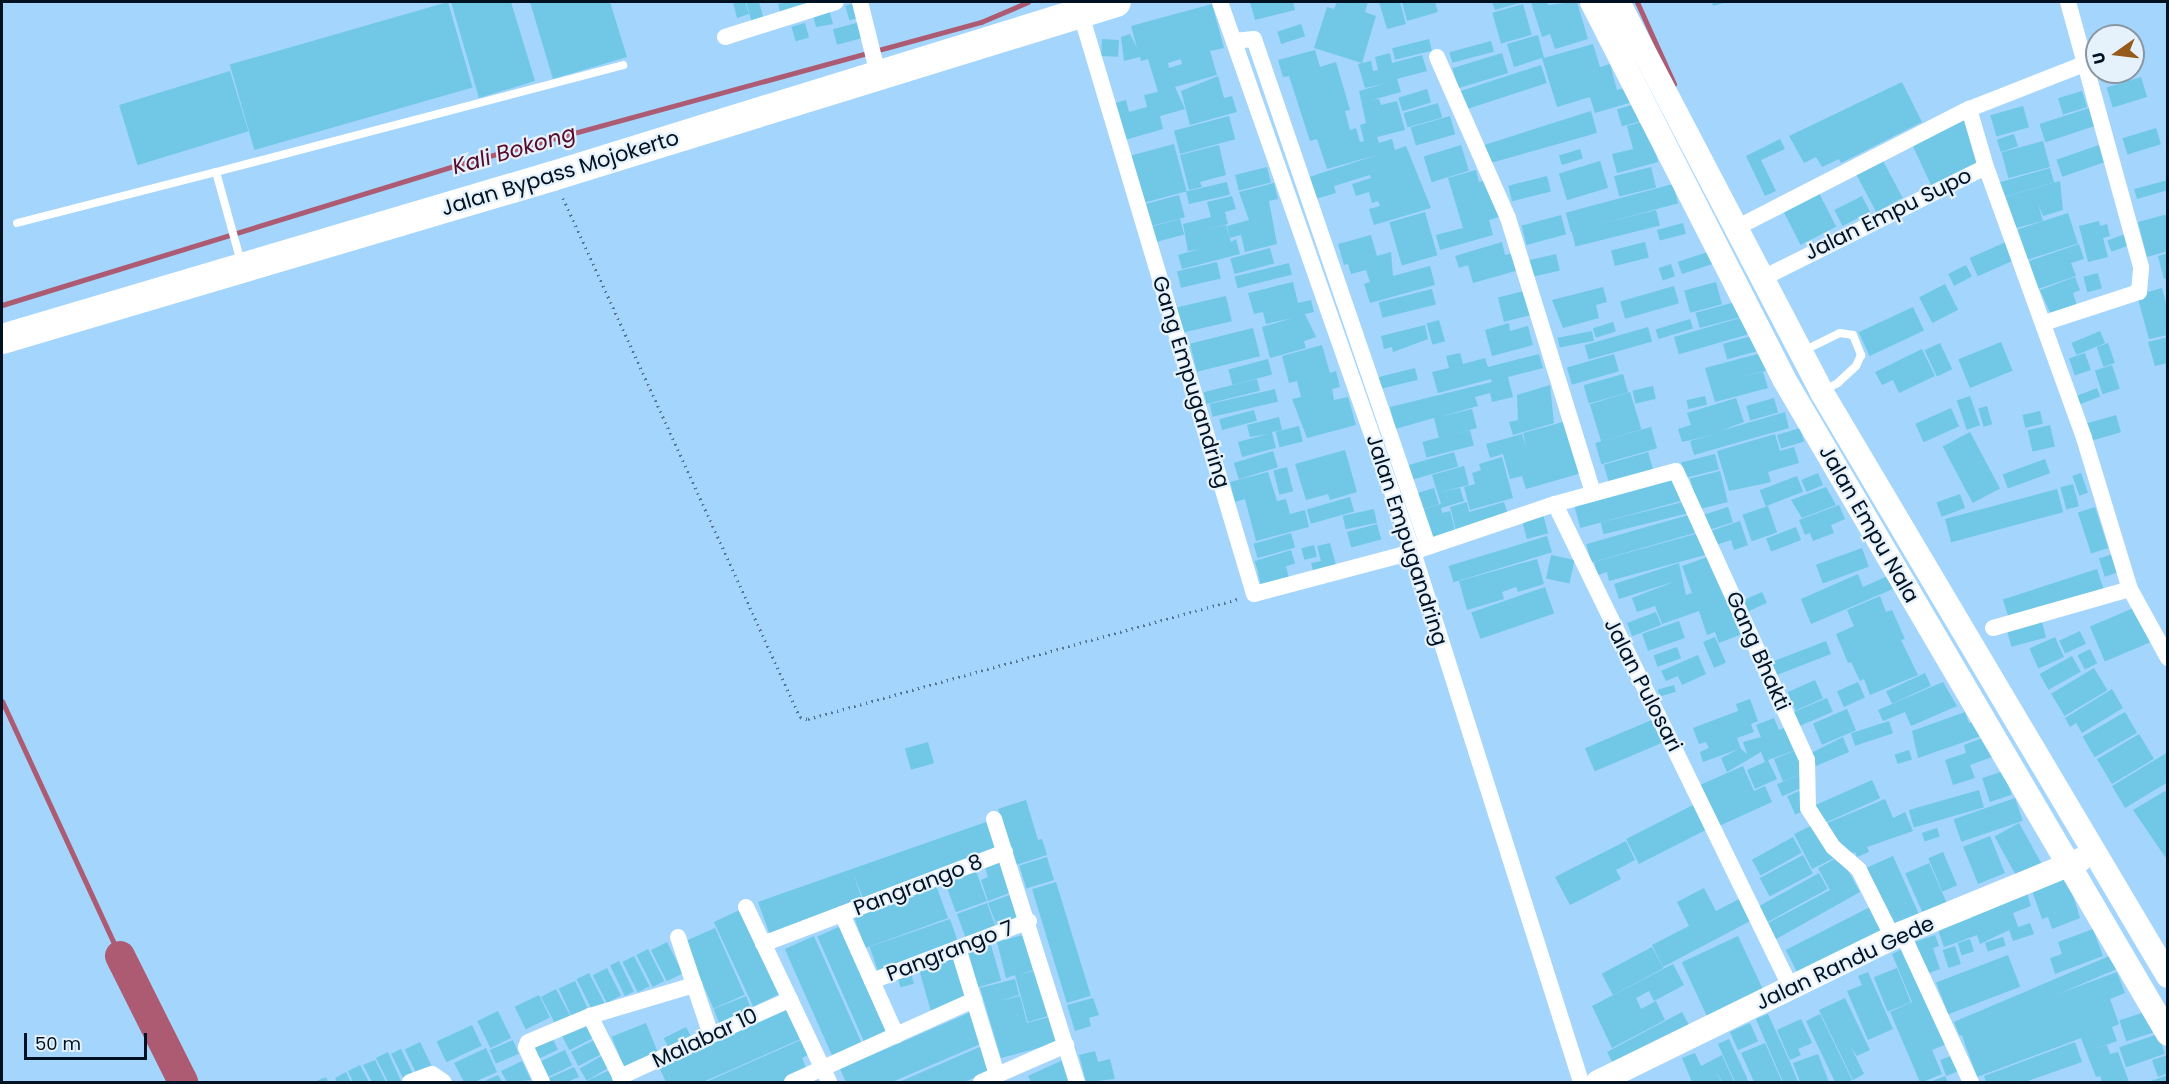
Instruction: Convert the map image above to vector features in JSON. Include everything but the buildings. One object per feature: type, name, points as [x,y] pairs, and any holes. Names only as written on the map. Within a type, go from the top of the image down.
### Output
[{"type":"highway","name":"Jalan Bypass Mojokerto","points":[[2,339],[239,257],[553,176],[877,67],[1116,2]]},
{"type":"main road","name":"Jalan Empu Nala","points":[[1592,2],[1777,365],[2067,865],[2168,1034]]},
{"type":"main road","name":"Jalan Empu Nala","points":[[1618,2],[1773,272],[1807,349],[1828,388],[2168,976]]},
{"type":"main road","points":[[1777,365],[1807,349]]},
{"type":"main road","points":[[1799,404],[1828,388]]},
{"type":"main road","name":"Jalan Randu Gede","points":[[1599,1082],[1897,935],[2096,853]]},
{"type":"street","points":[[725,37],[836,2]]},
{"type":"street","points":[[860,2],[877,67]]},
{"type":"street","name":"Jalan Empugandring","points":[[1220,2],[1241,39],[1322,258],[1422,549],[1581,1083]]},
{"type":"street","points":[[2044,323],[2139,292],[2141,267],[2068,2]]},
{"type":"street","name":"Gang Empugandring","points":[[1080,11],[1254,594]]},
{"type":"street","points":[[1437,57],[1508,218],[1593,492]]},
{"type":"street","points":[[1745,224],[1970,109],[2084,64]]},
{"type":"street","name":"Jalan Empu Supo","points":[[1773,272],[1986,167],[1970,109]]},
{"type":"street","points":[[1986,167],[2044,323],[2130,589],[2168,658]]},
{"type":"street","name":"Gang Bhakti","points":[[1555,504],[1670,470],[1678,474],[1807,760],[1810,775],[1807,802],[1811,815],[1833,847],[1859,870],[1897,935],[1971,1083]]},
{"type":"street","points":[[1254,594],[1422,549],[1555,504]]},
{"type":"street","name":"Jalan Pulosari","points":[[1555,504],[1791,988]]},
{"type":"street","points":[[1993,628],[2130,589]]},
{"type":"street","points":[[994,819],[1005,852]]},
{"type":"street","name":"Pangrango 8","points":[[763,944],[1005,852],[1029,921],[1077,1083]]},
{"type":"street","points":[[746,907],[826,1076]]},
{"type":"street","points":[[842,914],[896,1035]]},
{"type":"street","name":"Pangrango 7","points":[[872,981],[1029,921]]},
{"type":"street","points":[[678,937],[711,1035]]},
{"type":"street","points":[[958,948],[997,1075]]},
{"type":"street","points":[[542,1083],[526,1047],[528,1042],[590,1016],[694,985]]},
{"type":"street","name":"Malabar 10","points":[[622,1080],[711,1035],[790,999]]},
{"type":"street","points":[[792,1083],[826,1076],[896,1035],[974,1000]]},
{"type":"street","points":[[590,1016],[622,1080]]},
{"type":"street","points":[[981,1083],[1066,1045]]},
{"type":"street","points":[[410,1083],[438,1078]]},
{"type":"lane","points":[[17,223],[624,65]]},
{"type":"lane","points":[[216,172],[227,221],[239,257]]},
{"type":"lane","points":[[1807,349],[1840,333],[1852,335],[1861,355],[1856,366],[1828,388]]},
{"type":"path","points":[[553,176],[800,717],[808,719],[1254,594]]},
{"type":"waterway","name":"Kali Bokong","points":[[2,305],[471,161],[981,22],[1028,2]]},
{"type":"waterway","points":[[1637,2],[1674,84]]},
{"type":"waterway","points":[[2,701],[120,956]]},
{"type":"waterway","name":"Kali Bokong","points":[[120,956],[183,1082]]}]
